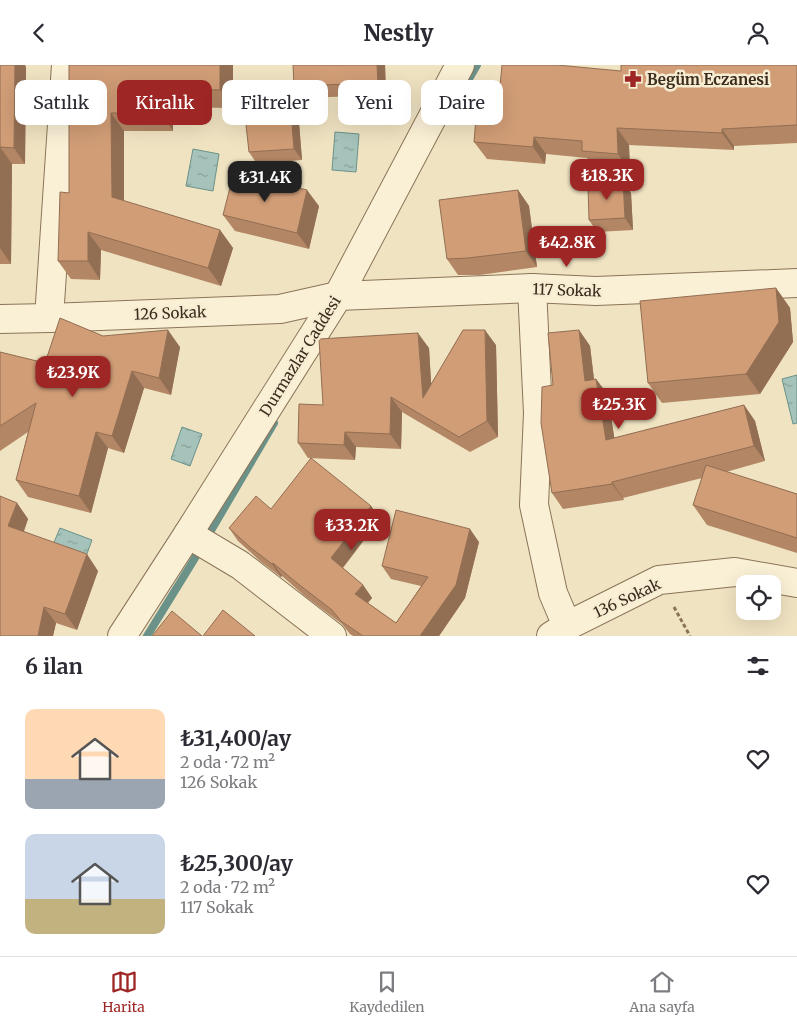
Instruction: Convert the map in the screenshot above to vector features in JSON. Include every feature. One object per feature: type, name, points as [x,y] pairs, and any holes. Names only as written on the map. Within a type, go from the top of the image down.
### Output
[{"type":"street","points":[[49,318],[66,65]]},
{"type":"street","name":"Durmazlar Caddesi","points":[[122,636],[338,295],[460,65]]},
{"type":"street","name":"117 Sokak","points":[[338,295],[532,288],[596,291],[797,283]]},
{"type":"street","points":[[532,288],[538,413],[534,505],[553,593],[559,631]]},
{"type":"street","name":"126 Sokak","points":[[0,319],[280,309],[338,295]]},
{"type":"street","points":[[188,534],[240,565],[332,636]]},
{"type":"street","name":"136 Sokak","points":[[559,631],[659,580],[735,572],[797,583]]},
{"type":"water","points":[[335,132],[359,134],[356,172],[332,170]]},
{"type":"water","points":[[193,149],[219,154],[213,191],[186,186]]},
{"type":"water","points":[[797,375],[797,423],[793,424],[782,379]]},
{"type":"water","points":[[182,427],[202,434],[190,466],[171,459]]},
{"type":"water","points":[[60,528],[92,540],[85,559],[52,547]]},
{"type":"building","points":[[0,65],[15,65],[14,148],[0,147]]},
{"type":"building","points":[[69,65],[220,65],[220,90],[212,90],[212,80],[117,80],[117,113],[111,113],[112,197],[220,230],[208,268],[88,232],[88,261],[58,261],[60,192],[69,193],[69,125],[107,125],[107,80],[69,80]]},
{"type":"building","points":[[293,65],[377,65],[378,80],[338,80],[338,84],[328,85],[328,80],[294,80]]},
{"type":"building","points":[[502,65],[557,65],[621,71],[621,65],[797,65],[797,125],[722,129],[722,133],[617,128],[618,154],[582,151],[582,141],[534,137],[533,147],[474,142],[475,125],[503,125],[503,80],[501,80]]},
{"type":"building","points":[[246,125],[292,125],[294,149],[249,152]]},
{"type":"building","points":[[234,172],[307,190],[297,233],[223,215]]},
{"type":"building","points":[[623,181],[625,218],[589,220],[588,186]]},
{"type":"building","points":[[518,190],[526,251],[447,259],[439,200]]},
{"type":"building","points":[[776,288],[779,322],[746,374],[648,383],[640,301]]},
{"type":"building","points":[[60,318],[103,336],[168,330],[159,378],[132,371],[112,436],[96,432],[79,496],[16,480],[36,403],[0,426],[0,352],[45,363]]},
{"type":"building","points":[[463,330],[485,330],[487,421],[459,437],[391,397],[390,434],[345,432],[344,445],[298,443],[299,404],[323,405],[319,339],[418,333],[423,398]]},
{"type":"building","points":[[579,330],[585,381],[596,379],[606,440],[744,405],[754,446],[612,482],[612,484],[552,493],[541,423],[542,387],[553,385],[548,333]]},
{"type":"building","points":[[311,458],[371,506],[331,558],[363,585],[355,594],[396,623],[428,577],[382,566],[396,510],[470,529],[456,585],[420,636],[363,636],[341,621],[332,610],[251,548],[229,528],[256,496],[271,509]]},
{"type":"building","points":[[706,465],[797,494],[797,538],[693,505]]},
{"type":"building","points":[[0,496],[17,503],[8,526],[87,554],[65,614],[44,607],[38,636],[0,636]]},
{"type":"building","points":[[223,610],[255,636],[203,636]]},
{"type":"building","points":[[172,611],[202,636],[152,636]]},
{"type":"waterway","points":[[468,80],[477,65]]},
{"type":"waterway","points":[[147,636],[274,423]]},
{"type":"place","name":"Begüm Eczanesi","points":[[633,79]]}]
